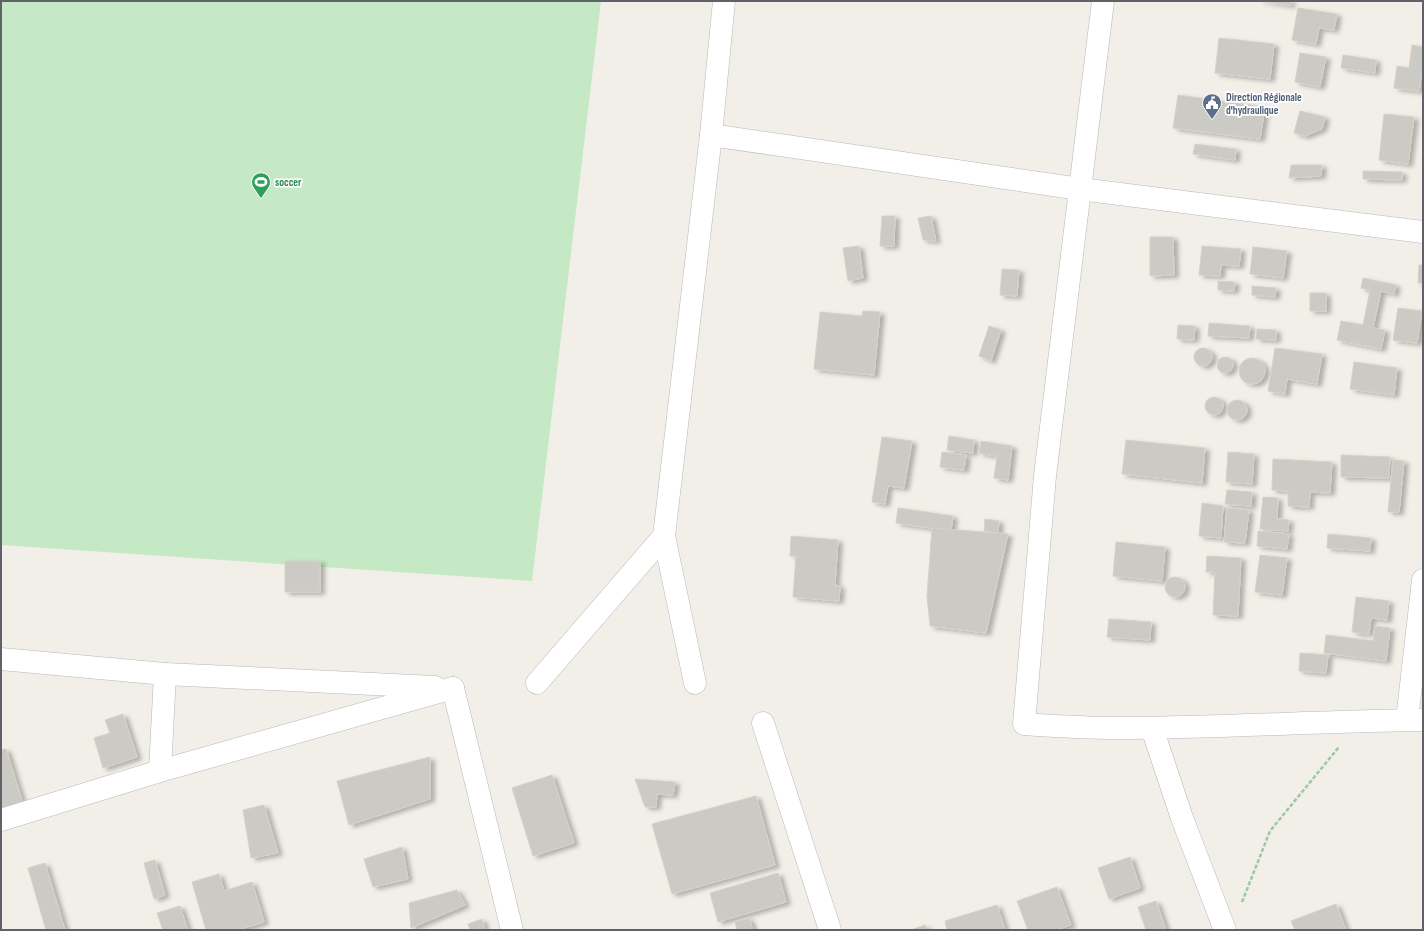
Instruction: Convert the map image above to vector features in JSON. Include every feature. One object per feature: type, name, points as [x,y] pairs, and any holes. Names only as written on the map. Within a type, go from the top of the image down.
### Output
[{"type":"street","points":[[694,683],[664,536],[711,135],[724,1]]},
{"type":"street","points":[[1103,1],[1045,476],[1024,724],[1152,728],[1415,720],[1423,580]]},
{"type":"street","points":[[711,135],[1080,188],[1423,232]]},
{"type":"street","points":[[537,683],[664,536]]},
{"type":"street","points":[[1,659],[165,674],[453,688]]},
{"type":"street","points":[[160,771],[165,674]]},
{"type":"street","points":[[1,820],[160,771],[453,688]]},
{"type":"street","points":[[453,688],[512,930]]},
{"type":"street","points":[[763,723],[830,930]]},
{"type":"street","points":[[1152,728],[1182,818],[1225,930]]},
{"type":"path","points":[[1239,909],[1270,831],[1360,721]]},
{"type":"green space","points":[[1,1],[601,1],[532,581],[1,545]]},
{"type":"building","points":[[1259,1],[1291,1],[1291,5]]},
{"type":"building","points":[[1298,8],[1337,14],[1334,30],[1319,28],[1316,44],[1292,40]]},
{"type":"building","points":[[1219,38],[1274,44],[1270,79],[1215,73]]},
{"type":"building","points":[[1412,45],[1423,47],[1423,65],[1419,91],[1394,88],[1397,66],[1409,68]]},
{"type":"building","points":[[1300,53],[1326,57],[1320,87],[1295,82]]},
{"type":"building","points":[[1343,55],[1376,60],[1375,73],[1341,68]]},
{"type":"building","points":[[1178,95],[1265,107],[1260,139],[1173,128]]},
{"type":"building","points":[[1300,111],[1325,117],[1322,129],[1305,136],[1294,133]]},
{"type":"building","points":[[1384,114],[1414,117],[1408,164],[1379,160]]},
{"type":"building","points":[[1195,144],[1236,149],[1235,160],[1193,154]]},
{"type":"building","points":[[1291,165],[1322,165],[1321,176],[1289,178]]},
{"type":"building","points":[[1363,171],[1402,172],[1402,180],[1363,179]]},
{"type":"building","points":[[882,216],[895,216],[894,246],[880,246]]},
{"type":"building","points":[[931,216],[936,241],[923,240],[918,218]]},
{"type":"building","points":[[1150,237],[1173,237],[1174,275],[1150,276]]},
{"type":"building","points":[[859,246],[863,278],[848,281],[843,248]]},
{"type":"building","points":[[1202,246],[1241,249],[1239,266],[1221,265],[1220,276],[1199,275]]},
{"type":"building","points":[[1253,247],[1287,251],[1283,278],[1250,274]]},
{"type":"building","points":[[1419,265],[1423,265],[1423,283],[1418,283]]},
{"type":"building","points":[[1002,269],[1019,270],[1017,296],[1000,295]]},
{"type":"building","points":[[1363,278],[1396,285],[1394,294],[1381,291],[1373,328],[1385,330],[1381,349],[1337,340],[1341,321],[1363,325],[1370,290],[1361,288]]},
{"type":"building","points":[[1218,281],[1235,282],[1234,291],[1218,290]]},
{"type":"building","points":[[1252,286],[1276,288],[1275,297],[1252,295]]},
{"type":"building","points":[[1310,293],[1326,293],[1326,311],[1310,311]]},
{"type":"building","points":[[1398,308],[1422,311],[1417,343],[1393,340]]},
{"type":"building","points":[[863,311],[880,312],[874,375],[814,369],[820,312],[862,316]]},
{"type":"building","points":[[1209,323],[1250,326],[1249,338],[1208,336]]},
{"type":"building","points":[[1178,325],[1195,326],[1194,340],[1177,339]]},
{"type":"building","points":[[989,326],[1001,330],[991,361],[979,356]]},
{"type":"building","points":[[1257,329],[1276,330],[1276,340],[1256,339]]},
{"type":"building","points":[[1203,348],[1209,351],[1212,357],[1209,363],[1203,366],[1197,363],[1194,357],[1197,351]]},
{"type":"building","points":[[1275,348],[1322,354],[1317,384],[1287,379],[1285,394],[1268,391]]},
{"type":"building","points":[[1222,357],[1228,357],[1233,362],[1231,371],[1228,373],[1222,373],[1217,368],[1217,362]]},
{"type":"building","points":[[1252,358],[1261,362],[1265,371],[1261,380],[1252,384],[1243,380],[1239,371],[1243,362]]},
{"type":"building","points":[[1354,362],[1397,368],[1394,395],[1350,389]]},
{"type":"building","points":[[1214,397],[1220,400],[1223,406],[1220,412],[1214,415],[1208,412],[1205,406],[1208,400]]},
{"type":"building","points":[[1237,400],[1244,403],[1247,410],[1244,417],[1237,420],[1230,417],[1227,410],[1230,403]]},
{"type":"building","points":[[949,436],[974,440],[973,453],[947,450]]},
{"type":"building","points":[[882,437],[912,441],[904,488],[888,486],[885,504],[872,502]]},
{"type":"building","points":[[1126,440],[1205,448],[1202,483],[1122,474]]},
{"type":"building","points":[[981,441],[1012,446],[1008,480],[994,478],[997,456],[979,453]]},
{"type":"building","points":[[942,452],[966,455],[964,470],[940,467]]},
{"type":"building","points":[[1228,452],[1254,454],[1252,484],[1226,482]]},
{"type":"building","points":[[1341,455],[1390,457],[1389,478],[1341,477]]},
{"type":"building","points":[[1273,459],[1332,462],[1330,493],[1310,492],[1309,507],[1288,506],[1288,491],[1272,490]]},
{"type":"building","points":[[1393,460],[1404,461],[1399,512],[1388,512]]},
{"type":"building","points":[[1227,490],[1252,492],[1251,506],[1225,504]]},
{"type":"building","points":[[1263,497],[1278,498],[1277,519],[1289,520],[1288,531],[1260,529]]},
{"type":"building","points":[[1202,503],[1223,506],[1221,538],[1199,536]]},
{"type":"building","points":[[898,508],[953,516],[951,531],[896,523]]},
{"type":"building","points":[[1227,508],[1249,510],[1245,543],[1224,542]]},
{"type":"building","points":[[985,519],[999,521],[998,533],[984,531]]},
{"type":"building","points":[[932,528],[1008,534],[986,633],[930,626],[927,596]]},
{"type":"building","points":[[1258,531],[1289,534],[1287,549],[1257,546]]},
{"type":"building","points":[[1328,534],[1371,538],[1370,551],[1327,548]]},
{"type":"building","points":[[791,536],[838,540],[835,585],[840,586],[839,601],[793,597],[796,556],[790,556]]},
{"type":"building","points":[[1116,542],[1165,547],[1162,581],[1113,576]]},
{"type":"building","points":[[1260,555],[1287,558],[1282,595],[1255,592]]},
{"type":"building","points":[[1207,556],[1241,558],[1238,616],[1213,615],[1215,572],[1206,572]]},
{"type":"building","points":[[285,561],[320,561],[320,592],[285,592]]},
{"type":"building","points":[[1175,577],[1182,580],[1185,587],[1182,594],[1175,597],[1168,594],[1165,587],[1168,580]]},
{"type":"building","points":[[1356,597],[1389,601],[1387,620],[1371,618],[1369,634],[1352,632]]},
{"type":"building","points":[[1109,619],[1151,622],[1150,640],[1107,637]]},
{"type":"building","points":[[1375,626],[1390,628],[1386,661],[1324,653],[1326,635],[1373,641]]},
{"type":"building","points":[[1300,653],[1328,655],[1326,673],[1299,671]]},
{"type":"building","points":[[123,714],[137,757],[103,768],[94,738],[110,733],[105,720]]},
{"type":"building","points":[[6,749],[23,804],[1,810],[1,750]]},
{"type":"building","points":[[430,757],[430,799],[349,825],[337,781]]},
{"type":"building","points":[[552,775],[574,843],[533,856],[512,788]]},
{"type":"building","points":[[635,779],[675,782],[673,795],[657,794],[656,807],[645,807]]},
{"type":"building","points":[[756,796],[775,865],[672,894],[652,824]]},
{"type":"building","points":[[264,805],[278,853],[251,858],[243,810]]},
{"type":"building","points":[[402,847],[408,879],[373,887],[364,859]]},
{"type":"building","points":[[1130,857],[1140,888],[1109,899],[1098,868]]},
{"type":"building","points":[[155,860],[165,895],[154,899],[144,863]]},
{"type":"building","points":[[45,863],[65,930],[46,930],[28,868]]},
{"type":"building","points":[[778,873],[786,902],[718,922],[710,893]]},
{"type":"building","points":[[219,874],[224,891],[252,882],[264,922],[237,930],[206,930],[192,882]]},
{"type":"building","points":[[1057,887],[1071,925],[1056,930],[1028,930],[1017,901]]},
{"type":"building","points":[[457,890],[465,905],[411,928],[409,903]]},
{"type":"building","points":[[1156,901],[1166,930],[1146,930],[1138,907]]},
{"type":"building","points":[[1336,904],[1346,930],[1295,930],[1291,921]]},
{"type":"building","points":[[997,905],[1005,930],[947,930],[945,921]]},
{"type":"building","points":[[180,906],[188,930],[163,930],[157,913]]},
{"type":"building","points":[[749,918],[753,930],[737,930],[735,922]]},
{"type":"building","points":[[482,919],[485,930],[470,930],[468,924]]},
{"type":"building","points":[[925,925],[927,930],[911,930]]},
{"type":"place","name":"Direction Régionale d'hydraulique","points":[[1212,120]]},
{"type":"place","name":"soccer","points":[[261,199]]}]
